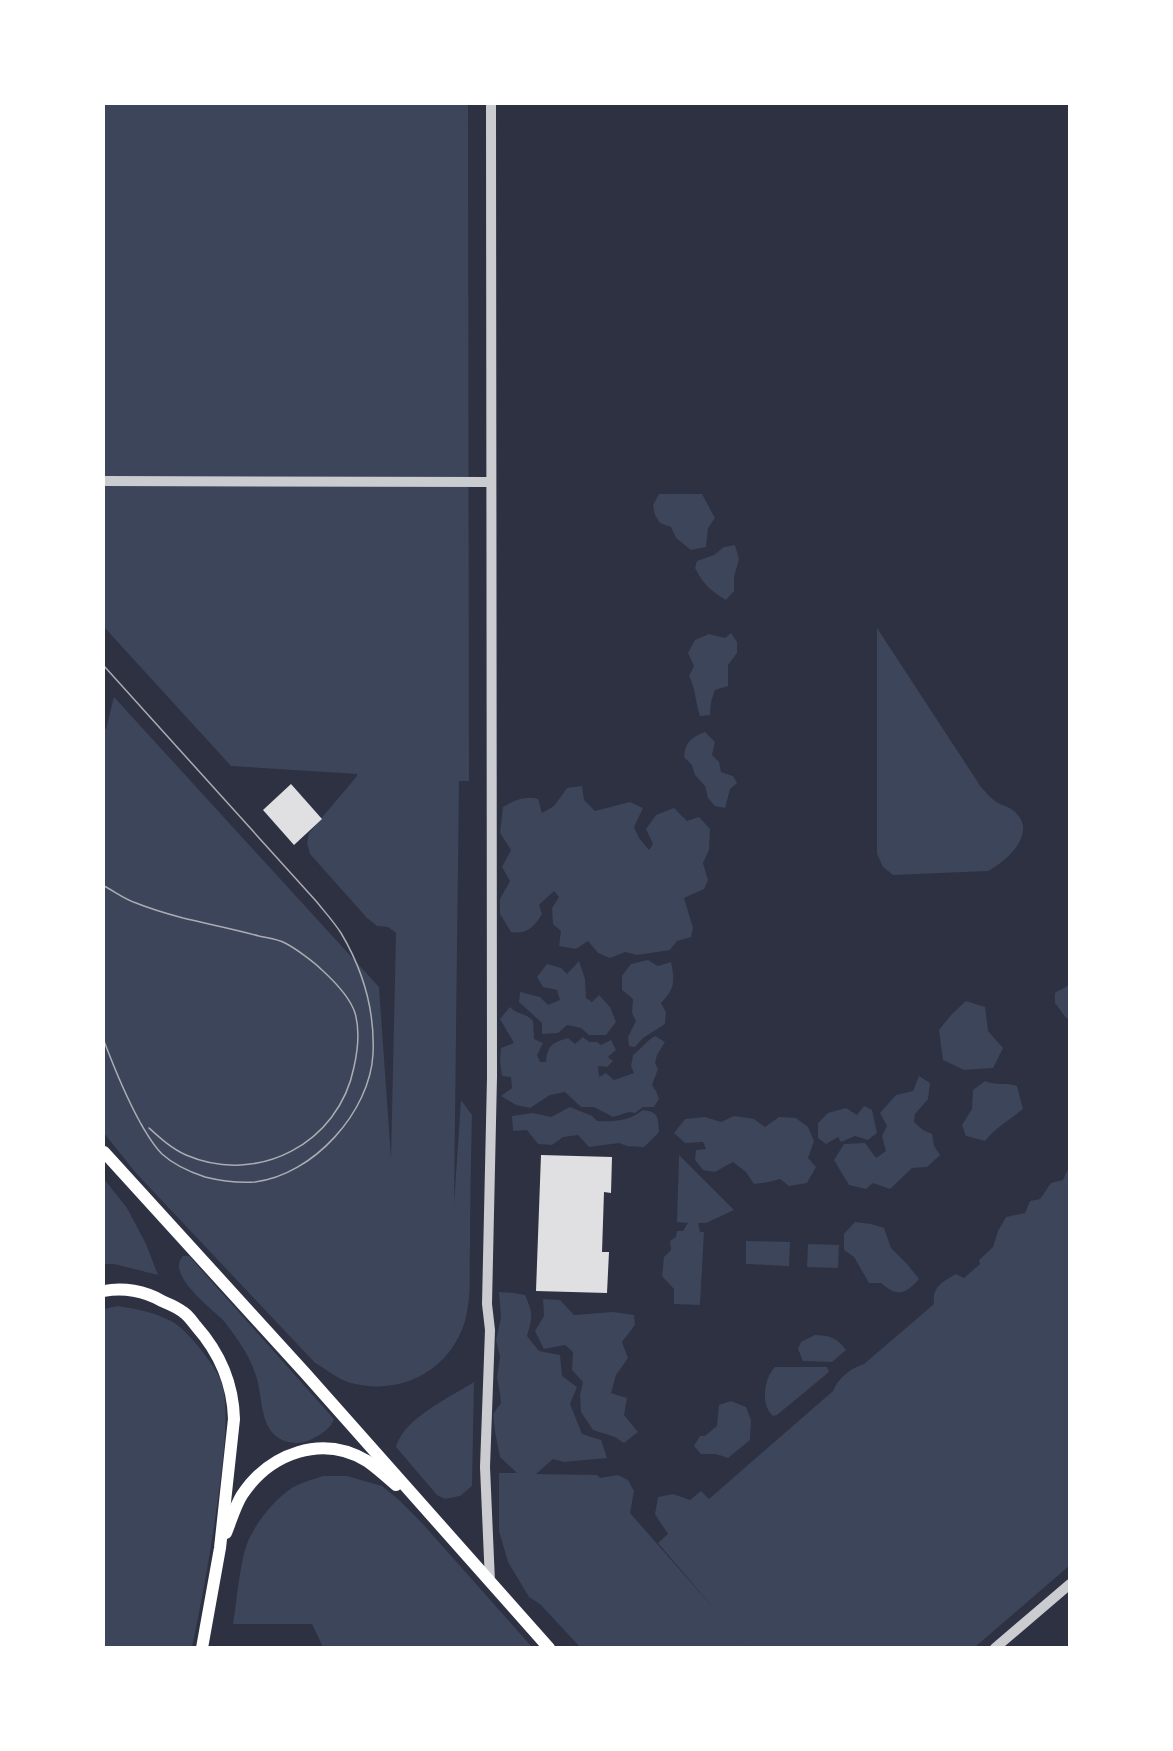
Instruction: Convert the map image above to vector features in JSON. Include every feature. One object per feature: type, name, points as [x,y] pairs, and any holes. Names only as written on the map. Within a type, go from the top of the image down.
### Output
[{"type":"main road","points":[[104,1152],[306,1374],[549,1647]]},
{"type":"main road","points":[[104,1291],[130,1290],[151,1295],[183,1312],[207,1338],[222,1363],[232,1396],[234,1419],[220,1548],[202,1647]]},
{"type":"main road","points":[[220,1548],[241,1497],[251,1483],[265,1469],[303,1449],[334,1449],[367,1461],[425,1508]]},
{"type":"street","points":[[490,1582],[485,1467],[490,1330],[488,1304],[492,1077],[491,104]]},
{"type":"street","points":[[104,481],[491,482]]},
{"type":"street","points":[[995,1647],[1070,1584]]},
{"type":"shaded area","points":[[104,104],[468,104],[469,781],[459,781],[454,1204],[461,1100],[472,1115],[469,1291],[463,1326],[455,1344],[443,1359],[428,1372],[392,1385],[372,1386],[346,1382],[315,1363],[135,1172],[104,1133],[104,729],[106,729],[114,697],[379,987],[391,1158],[396,933],[388,927],[377,926],[367,918],[310,854],[307,843],[309,833],[357,774],[231,766],[104,627]]},
{"type":"shaded area","points":[[659,494],[702,494],[715,518],[708,528],[706,547],[691,550],[676,538],[671,527],[660,523],[653,505]]},
{"type":"shaded area","points":[[735,545],[739,559],[734,577],[734,591],[726,600],[708,587],[695,568],[697,561],[714,555],[724,547]]},
{"type":"shaded area","points":[[877,628],[981,787],[995,801],[1013,810],[1021,820],[1022,837],[1017,846],[1003,861],[988,871],[893,875],[883,867],[877,854]]},
{"type":"shaded area","points":[[731,633],[737,642],[737,653],[728,665],[728,686],[715,690],[710,715],[700,716],[689,676],[694,666],[688,653],[695,640],[709,634],[725,638]]},
{"type":"shaded area","points":[[705,732],[715,742],[712,755],[719,762],[721,772],[733,776],[737,783],[730,789],[725,808],[715,806],[708,798],[705,786],[684,757],[690,741]]},
{"type":"shaded area","points":[[582,786],[584,800],[595,811],[630,802],[643,808],[634,827],[639,838],[649,850],[653,844],[646,829],[656,815],[674,808],[687,821],[699,817],[710,829],[709,850],[703,863],[708,880],[704,889],[684,898],[693,928],[691,937],[677,941],[670,950],[637,955],[625,952],[610,958],[598,953],[588,941],[576,949],[559,946],[561,931],[553,924],[552,908],[559,897],[554,891],[539,905],[542,914],[533,926],[526,931],[511,932],[500,914],[500,899],[510,881],[502,867],[511,850],[500,833],[503,807],[519,799],[533,798],[538,799],[542,813],[554,806],[567,788]]},
{"type":"shaded area","points":[[648,960],[658,966],[671,962],[673,984],[661,1003],[666,1012],[665,1024],[643,1038],[635,1047],[629,1046],[628,1037],[636,1021],[632,1013],[633,999],[622,990],[622,976],[631,964]]},
{"type":"shaded area","points":[[579,961],[585,979],[586,998],[592,1002],[599,995],[610,1007],[616,1022],[606,1035],[589,1035],[581,1028],[567,1025],[558,1033],[542,1034],[542,1023],[519,1002],[520,992],[540,997],[548,1005],[560,1000],[557,990],[543,987],[537,977],[547,964],[561,968],[567,974]]},
{"type":"shaded area","points":[[1069,984],[1069,1018],[1066,1018],[1055,1003],[1055,993]]},
{"type":"shaded area","points":[[966,1001],[985,1007],[988,1031],[1003,1048],[993,1068],[964,1070],[943,1060],[939,1030]]},
{"type":"shaded area","points":[[510,1007],[533,1021],[534,1039],[543,1043],[537,1055],[540,1062],[546,1062],[548,1051],[558,1041],[568,1038],[575,1044],[583,1037],[589,1042],[597,1042],[601,1045],[611,1040],[616,1050],[608,1057],[613,1061],[607,1067],[598,1066],[599,1077],[606,1073],[614,1080],[634,1073],[631,1066],[633,1055],[655,1036],[665,1042],[655,1063],[658,1069],[652,1085],[659,1099],[654,1107],[643,1107],[635,1113],[629,1112],[613,1117],[594,1107],[581,1107],[565,1092],[550,1095],[530,1108],[516,1105],[501,1096],[512,1088],[511,1077],[502,1076],[500,1062],[501,1048],[514,1043],[500,1019]]},
{"type":"shaded area","points":[[919,1076],[930,1083],[928,1099],[915,1114],[914,1122],[932,1134],[934,1146],[940,1155],[927,1167],[912,1168],[890,1189],[873,1183],[866,1189],[849,1185],[834,1160],[844,1144],[865,1143],[876,1158],[886,1151],[882,1136],[887,1126],[880,1113],[896,1095],[913,1091]]},
{"type":"shaded area","points":[[985,1081],[1017,1086],[1023,1109],[985,1141],[966,1136],[962,1125],[972,1109],[973,1090]]},
{"type":"shaded area","points":[[864,1106],[872,1110],[877,1133],[868,1140],[855,1136],[841,1142],[838,1137],[826,1144],[818,1138],[818,1123],[828,1113],[846,1108],[857,1115]]},
{"type":"shaded area","points":[[570,1107],[592,1116],[597,1121],[622,1120],[643,1110],[652,1112],[657,1116],[659,1132],[644,1147],[619,1143],[589,1147],[578,1135],[563,1137],[552,1145],[538,1144],[527,1130],[513,1131],[512,1116],[533,1113],[551,1117]]},
{"type":"shaded area","points":[[734,1116],[754,1119],[765,1127],[779,1117],[796,1118],[808,1127],[814,1141],[808,1158],[816,1167],[807,1183],[789,1186],[780,1179],[754,1184],[746,1172],[733,1162],[715,1172],[703,1170],[695,1160],[696,1150],[706,1149],[703,1142],[685,1143],[674,1133],[685,1119],[705,1117],[721,1122]]},
{"type":"shaded area","points":[[679,1155],[734,1210],[706,1223],[698,1223],[700,1232],[704,1232],[700,1305],[674,1304],[674,1289],[662,1276],[664,1257],[671,1250],[670,1241],[676,1237],[677,1231],[683,1231],[688,1223],[677,1222]]},
{"type":"shaded area","points":[[1069,1167],[1069,1566],[975,1647],[748,1648],[740,1638],[747,1647],[580,1647],[540,1604],[529,1597],[508,1562],[499,1531],[499,1473],[517,1473],[500,1457],[493,1414],[501,1403],[497,1377],[500,1357],[496,1340],[501,1318],[499,1292],[525,1295],[531,1315],[527,1336],[539,1351],[560,1355],[562,1376],[577,1387],[570,1404],[582,1434],[601,1440],[607,1458],[564,1462],[553,1459],[536,1474],[597,1475],[600,1478],[618,1475],[628,1480],[634,1491],[630,1513],[716,1611],[658,1543],[668,1534],[655,1514],[658,1497],[673,1494],[690,1500],[701,1491],[709,1499],[833,1391],[846,1374],[864,1364],[934,1304],[936,1289],[942,1283],[956,1274],[964,1278],[980,1264],[979,1260],[993,1247],[1006,1217],[1025,1213],[1030,1201],[1040,1199],[1051,1183],[1063,1180]]},
{"type":"shaded area","points":[[104,1179],[127,1208],[146,1244],[158,1275],[114,1264],[104,1264]]},
{"type":"shaded area","points":[[855,1222],[884,1228],[891,1248],[919,1279],[901,1292],[892,1291],[881,1283],[869,1283],[854,1257],[844,1250],[844,1234]]},
{"type":"shaded area","points":[[746,1241],[790,1242],[789,1266],[746,1264]]},
{"type":"shaded area","points":[[808,1244],[839,1245],[838,1268],[807,1267]]},
{"type":"shaded area","points":[[183,1256],[189,1256],[334,1419],[324,1432],[310,1440],[297,1443],[278,1438],[271,1432],[264,1415],[256,1376],[248,1357],[223,1320],[192,1291],[185,1281],[180,1272],[179,1263]]},
{"type":"shaded area","points":[[543,1299],[560,1300],[574,1315],[613,1312],[634,1315],[635,1325],[622,1342],[628,1358],[616,1375],[611,1393],[627,1398],[624,1415],[638,1432],[624,1443],[615,1437],[593,1430],[581,1412],[580,1395],[583,1382],[572,1370],[573,1352],[565,1345],[544,1349],[535,1331],[544,1316]]},
{"type":"shaded area","points":[[118,1306],[152,1313],[178,1325],[208,1359],[222,1384],[226,1417],[222,1465],[201,1605],[192,1647],[104,1647],[104,1309]]},
{"type":"shaded area","points":[[815,1335],[832,1338],[846,1350],[832,1362],[803,1361],[798,1349],[801,1342]]},
{"type":"shaded area","points":[[775,1367],[827,1367],[829,1372],[773,1416],[766,1405],[765,1392],[768,1378]]},
{"type":"shaded area","points":[[474,1382],[472,1486],[460,1496],[445,1499],[437,1495],[396,1447],[408,1427],[418,1418]]},
{"type":"shaded area","points":[[731,1401],[746,1407],[751,1420],[750,1440],[728,1458],[716,1454],[701,1454],[694,1446],[700,1436],[705,1436],[717,1426],[719,1405]]},
{"type":"shaded area","points":[[323,1476],[347,1476],[382,1486],[398,1499],[532,1647],[323,1647],[312,1624],[233,1624],[244,1555],[257,1524],[289,1490]]},
{"type":"building","points":[[291,784],[322,819],[294,845],[263,810]]},
{"type":"building","points":[[541,1155],[612,1157],[611,1193],[604,1192],[602,1252],[609,1252],[607,1293],[536,1291]]},
{"type":"tram line","points":[[104,666],[316,901],[338,929],[356,961],[366,991],[372,1022],[373,1054],[369,1076],[350,1118],[317,1154],[277,1177],[255,1182],[236,1182],[199,1175],[177,1165],[162,1154],[150,1139],[136,1114],[104,1041]]},
{"type":"tram line","points":[[104,886],[132,901],[160,911],[285,943],[314,963],[336,984],[346,995],[357,1019],[357,1053],[345,1094],[332,1117],[313,1136],[291,1151],[267,1161],[241,1165],[213,1163],[181,1153],[149,1128]]}]
